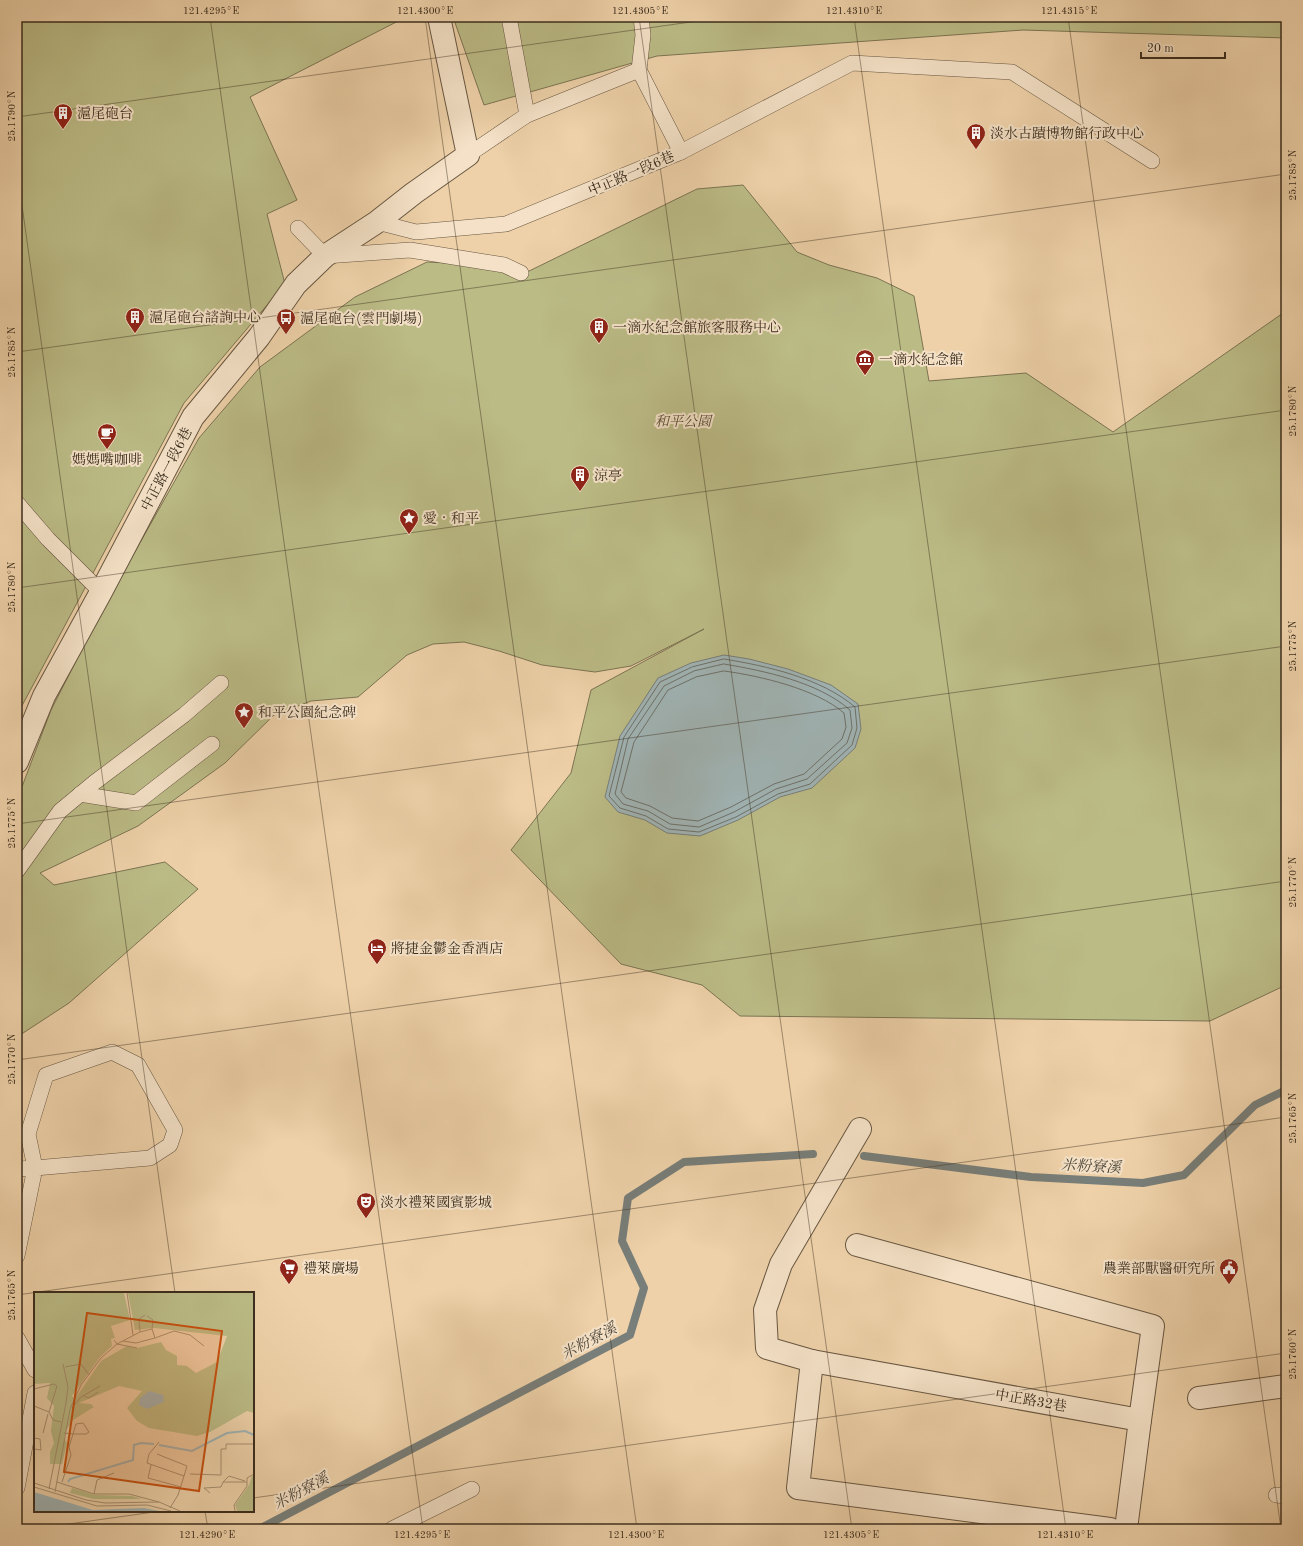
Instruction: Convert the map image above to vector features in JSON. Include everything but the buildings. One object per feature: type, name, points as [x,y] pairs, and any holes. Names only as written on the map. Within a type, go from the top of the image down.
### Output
[{"type":"street","points":[[439,17],[468,155]]},
{"type":"street","name":"中正路一段6巷","points":[[17,762],[44,696],[101,592],[193,417],[259,337],[296,284],[325,256],[377,222],[414,193],[468,155]]},
{"type":"street","name":"中正路32巷","points":[[860,1129],[781,1264],[765,1310],[767,1348],[812,1361],[1140,1420]]},
{"type":"street","points":[[857,1245],[1154,1326],[1126,1529]]},
{"type":"street","points":[[812,1361],[798,1488],[1110,1529]]},
{"type":"street","points":[[1199,1398],[1286,1386]]},
{"type":"lane","points":[[509,17],[527,115]]},
{"type":"lane","points":[[639,70],[643,35],[641,17]]},
{"type":"lane","points":[[681,152],[852,63],[1012,72],[1152,161]]},
{"type":"lane","name":"中正路一段6巷","points":[[377,222],[416,232],[506,224],[681,152],[639,70],[527,115],[468,155]]},
{"type":"lane","points":[[298,228],[325,256],[410,250],[504,265],[521,272]]},
{"type":"lane","points":[[17,503],[48,540],[101,592]]},
{"type":"lane","points":[[17,871],[60,811],[184,715],[221,683]]},
{"type":"lane","points":[[80,794],[136,803],[212,744]]},
{"type":"lane","points":[[17,1169],[35,1168],[150,1158],[170,1145],[175,1130],[138,1065],[112,1052],[46,1075],[28,1134],[35,1168],[17,1256]]},
{"type":"lane","points":[[17,1338],[34,1368]]},
{"type":"lane","points":[[17,1488],[34,1398]]},
{"type":"lane","points":[[392,1529],[472,1488]]},
{"type":"green space","points":[[17,17],[406,17],[250,97],[297,200],[267,214],[285,284],[184,403],[17,715]]},
{"type":"green space","points":[[453,17],[1286,17],[1286,38],[1023,30],[657,56],[484,105]]},
{"type":"green space","name":"和平公園","points":[[743,185],[797,252],[829,265],[877,278],[914,296],[929,381],[1026,373],[1113,432],[1286,311],[1286,985],[1210,1021],[740,1016],[702,985],[621,964],[511,850],[571,773],[591,690],[704,629],[631,666],[595,672],[542,665],[499,651],[464,642],[433,644],[407,655],[358,697],[311,701],[274,715],[225,763],[138,826],[40,873],[54,885],[165,862],[198,889],[69,1003],[17,1037],[17,800],[51,710],[101,612],[199,438],[260,367],[355,297],[427,262],[468,264],[525,273],[697,189]]},
{"type":"water","points":[[724,655],[749,659],[788,669],[831,685],[858,704],[861,729],[855,748],[812,788],[780,797],[738,820],[700,836],[667,833],[645,820],[618,812],[605,797],[620,736],[658,678],[691,663]]},
{"type":"waterway","name":"米粉寮溪","points":[[864,1156],[1031,1177],[1143,1183],[1184,1175],[1255,1105],[1286,1090]]},
{"type":"waterway","name":"米粉寮溪","points":[[259,1529],[630,1335],[644,1288],[622,1241],[628,1198],[684,1162],[813,1154]]},
{"type":"place","name":"滬尾砲台","points":[[63,130]]},
{"type":"place","name":"淡水古蹟博物館行政中心","points":[[976,150]]},
{"type":"place","name":"滬尾砲台諮詢中心","points":[[135,334]]},
{"type":"place","name":"滬尾砲台(雲門劇場)","points":[[286,335]]},
{"type":"place","name":"一滴水紀念館旅客服務中心","points":[[599,344]]},
{"type":"place","name":"一滴水紀念館","points":[[865,376]]},
{"type":"place","name":"媽媽嘴咖啡","points":[[107,450]]},
{"type":"place","name":"涼亭","points":[[580,492]]},
{"type":"place","name":"愛‧和平","points":[[409,535]]},
{"type":"place","name":"和平公園紀念碑","points":[[244,729]]},
{"type":"place","name":"將捷金鬱金香酒店","points":[[377,965]]},
{"type":"place","name":"淡水禮萊國賓影城","points":[[366,1219]]},
{"type":"place","name":"禮萊廣場","points":[[289,1285]]},
{"type":"place","name":"農業部獸醫研究所","points":[[1229,1285]]}]
